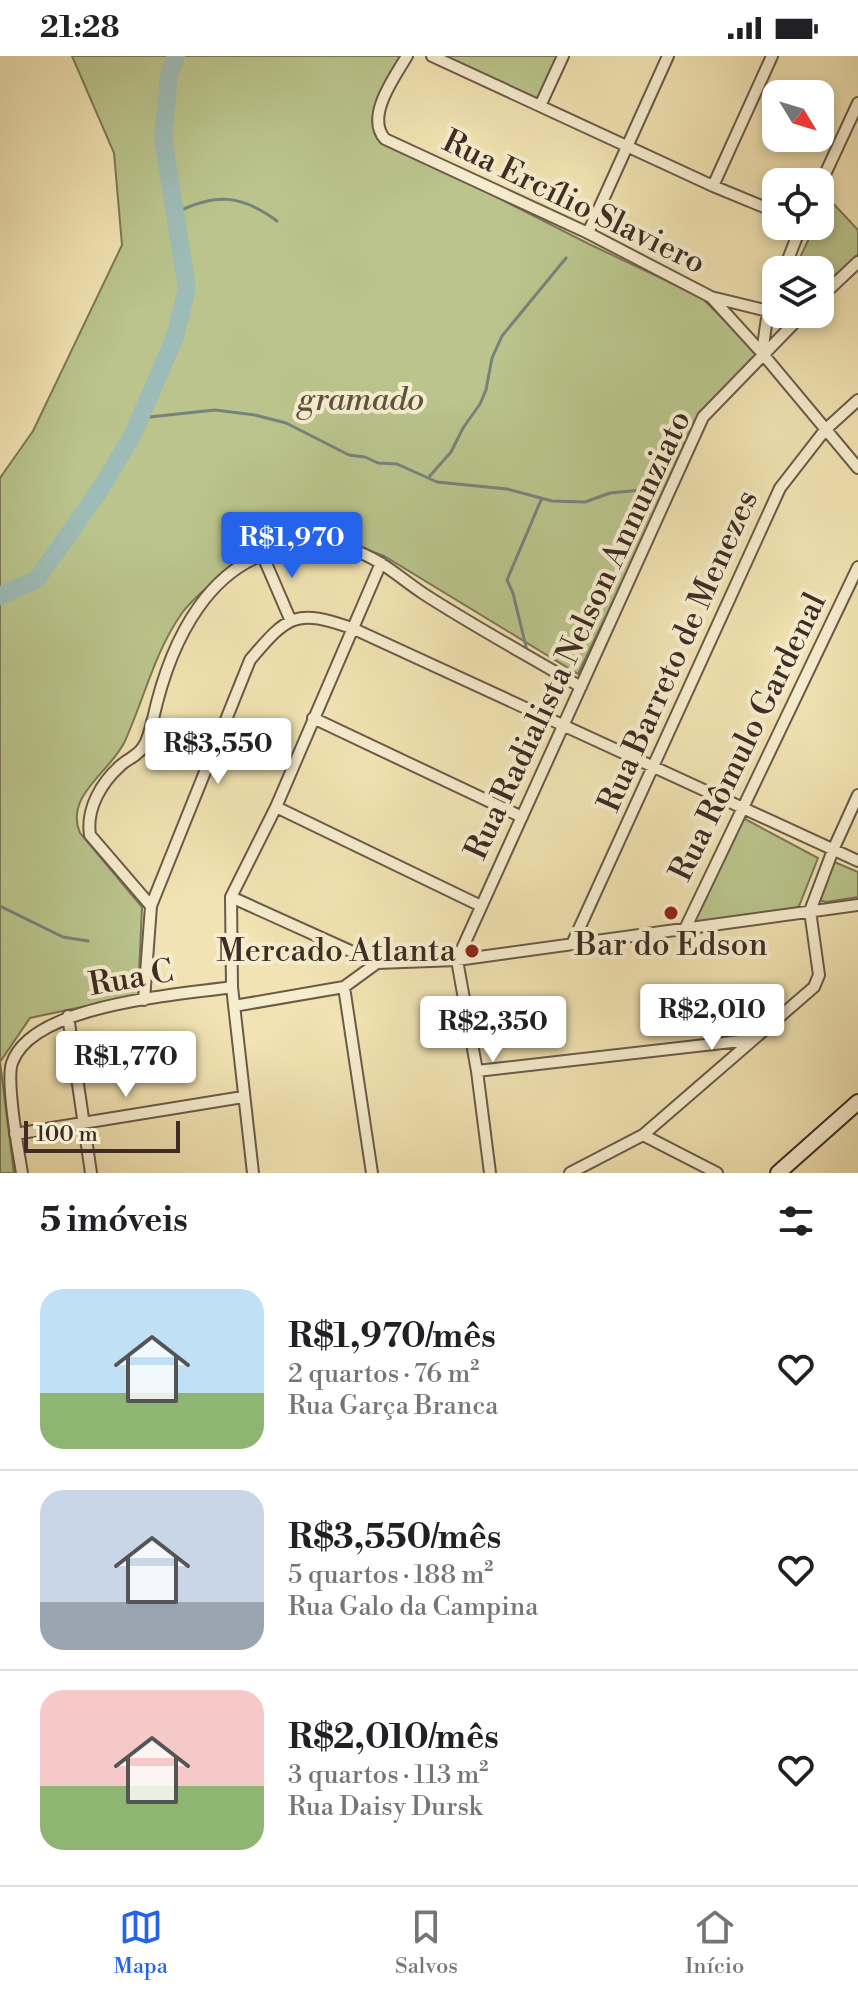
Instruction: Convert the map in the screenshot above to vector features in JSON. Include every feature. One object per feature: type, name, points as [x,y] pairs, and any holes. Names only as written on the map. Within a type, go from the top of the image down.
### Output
[{"type":"main road","points":[[778,1173],[858,1102]]},
{"type":"street","name":"Rua Ercílio Slaviero","points":[[407,56],[377,113],[377,124],[385,139],[588,233],[711,297],[858,468]]},
{"type":"street","points":[[432,56],[762,206]]},
{"type":"street","points":[[540,106],[563,56]]},
{"type":"street","points":[[588,233],[668,56]]},
{"type":"street","points":[[713,186],[772,56]]},
{"type":"street","points":[[828,168],[858,103]]},
{"type":"street","points":[[834,285],[858,262]]},
{"type":"street","points":[[711,297],[762,310]]},
{"type":"street","points":[[762,353],[766,328]]},
{"type":"street","name":"Rua Radialista Nelson Annunziato","points":[[457,960],[703,417],[788,328]]},
{"type":"street","name":"Rua Barreto de Menezes","points":[[573,942],[780,488],[825,430],[858,400]]},
{"type":"street","points":[[151,906],[90,835],[88,823],[91,807],[119,767],[144,747],[159,692],[197,607],[207,593],[262,554],[277,549],[318,546],[352,550],[381,563],[423,594],[581,687]]},
{"type":"street","points":[[262,554],[290,619]]},
{"type":"street","points":[[253,1173],[232,987],[231,897],[276,807],[381,563]]},
{"type":"street","name":"Rua Rômulo Gardenal","points":[[685,929],[858,567]]},
{"type":"street","points":[[144,1000],[151,906],[250,660],[272,634],[290,619],[323,618],[354,629],[858,861]]},
{"type":"street","points":[[313,718],[522,817]]},
{"type":"street","points":[[570,1173],[643,1135],[814,987],[819,975],[810,911],[858,795]]},
{"type":"street","points":[[276,807],[481,906]]},
{"type":"street","points":[[231,897],[377,963],[457,960],[858,905]]},
{"type":"street","points":[[457,960],[477,1071],[490,1173]]},
{"type":"street","points":[[234,1006],[344,987],[377,963]]},
{"type":"street","name":"Rua C","points":[[15,1134],[11,1064],[21,1047],[38,1032],[68,1016],[144,1000],[232,987]]},
{"type":"street","points":[[344,987],[372,1173]]},
{"type":"street","points":[[68,1016],[91,1173]]},
{"type":"street","points":[[477,1071],[751,1040]]},
{"type":"street","points":[[22,1173],[15,1134],[243,1097]]},
{"type":"street","points":[[643,1135],[717,1173]]},
{"type":"green space","name":"gramado","points":[[72,56],[405,56],[376,115],[386,141],[701,297],[759,355],[702,416],[578,674],[384,556],[349,544],[315,540],[266,543],[247,554],[209,585],[182,613],[173,628],[157,659],[125,741],[91,784],[78,807],[80,833],[142,907],[138,995],[30,1018],[0,1062],[0,478],[33,431],[122,245],[114,153]]},
{"type":"green space","points":[[437,56],[563,56],[540,106]]},
{"type":"green space","points":[[834,204],[858,230],[858,254],[834,276],[834,256],[801,256],[808,240],[834,240]]},
{"type":"green space","points":[[745,819],[818,858],[799,906],[696,924],[693,920],[741,820]]},
{"type":"green space","points":[[832,861],[858,872],[858,897],[826,902],[819,900]]},
{"type":"green space","points":[[0,1062],[14,1173],[0,1173]]},
{"type":"waterway","points":[[0,596],[37,579],[101,488],[132,436],[175,337],[187,288],[163,138],[169,75],[176,56]]},
{"type":"waterway","points":[[175,213],[203,202],[228,199],[252,206],[277,221]]},
{"type":"waterway","points":[[428,478],[451,452],[480,404],[492,358],[502,336],[566,258]]},
{"type":"waterway","points":[[140,418],[215,410],[255,415],[286,423],[349,455],[378,463],[397,464],[437,482],[507,489],[552,501],[585,502],[610,493],[641,490]]},
{"type":"waterway","points":[[527,651],[507,580],[541,500]]},
{"type":"waterway","points":[[0,906],[63,937],[88,941]]},
{"type":"place","name":"Bar do Edson","points":[[671,913]]},
{"type":"place","name":"Mercado Atlanta","points":[[472,951]]}]
